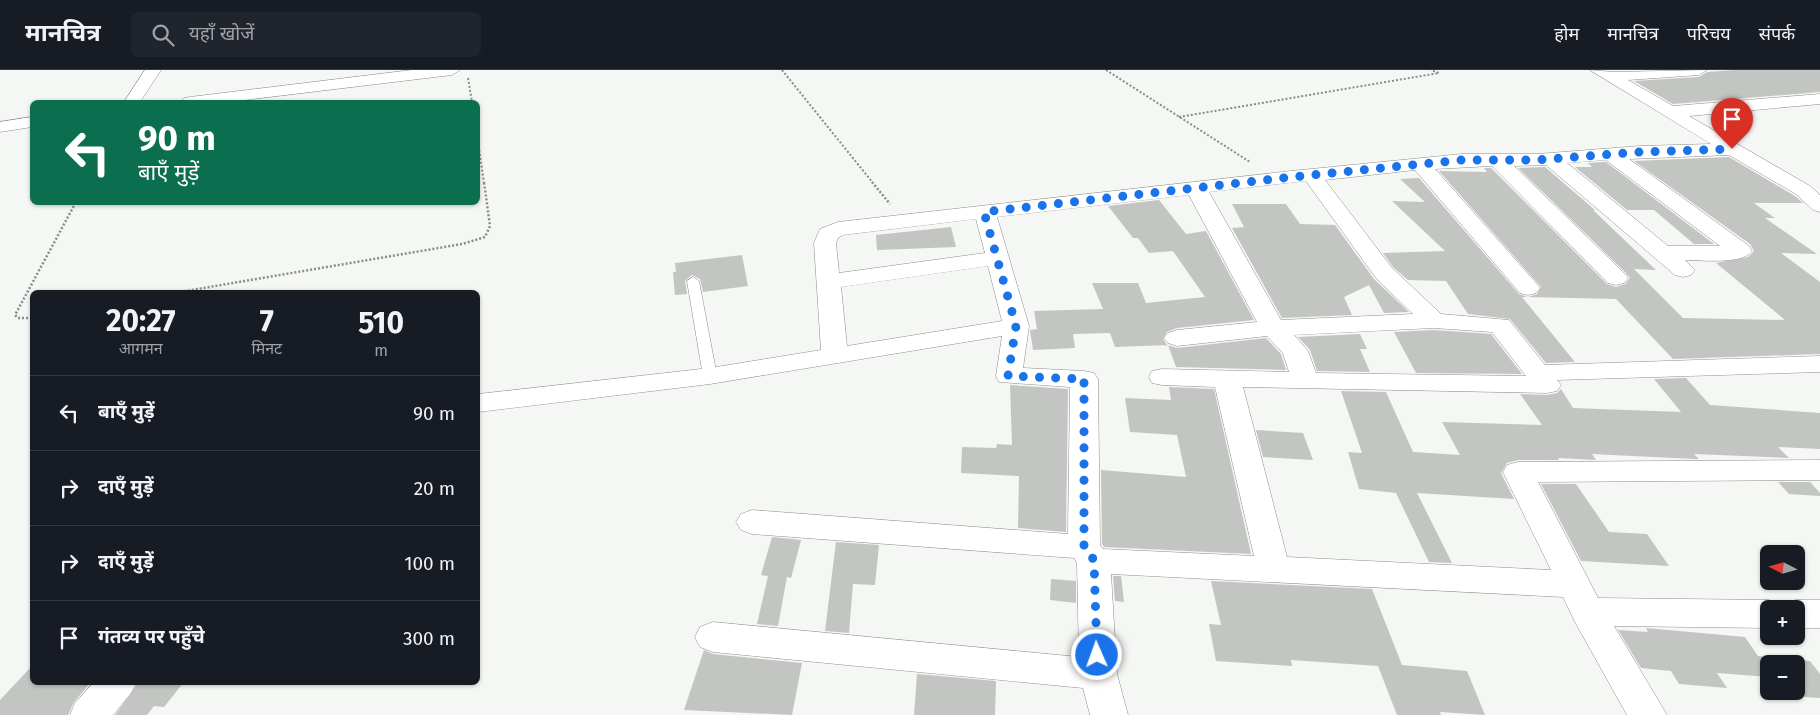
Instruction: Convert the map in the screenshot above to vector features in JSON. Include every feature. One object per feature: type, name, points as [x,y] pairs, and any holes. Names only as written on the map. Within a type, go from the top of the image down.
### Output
[{"type":"street","points":[[133,100],[153,70]]},
{"type":"street","points":[[206,100],[452,70]]},
{"type":"street","points":[[1604,73],[1700,70]]},
{"type":"street","points":[[1604,73],[1803,190],[1820,206]]},
{"type":"street","points":[[1668,112],[1820,99]]},
{"type":"street","points":[[0,127],[30,122]]},
{"type":"street","points":[[834,356],[825,243],[828,234],[838,229],[1312,175],[1462,160],[1550,159],[1610,154],[1732,149]]},
{"type":"street","points":[[1610,154],[1741,251],[1737,253],[1662,253]]},
{"type":"street","points":[[1550,159],[1683,270]]},
{"type":"street","points":[[1497,160],[1616,278]]},
{"type":"street","points":[[1420,164],[1528,288]]},
{"type":"street","points":[[1312,175],[1341,218],[1384,274],[1434,321]]},
{"type":"street","points":[[1196,188],[1273,328],[1295,351],[1306,381]]},
{"type":"street","points":[[984,212],[1016,326],[1008,376],[1084,379],[1089,554],[1098,674],[1109,715]]},
{"type":"street","points":[[828,282],[997,258]]},
{"type":"street","points":[[1162,377],[1547,385],[1500,325],[1434,321],[1273,328],[1178,338]]},
{"type":"street","points":[[480,403],[710,376],[1016,326]]},
{"type":"street","points":[[1538,373],[1671,367],[1820,364]]},
{"type":"street","points":[[1227,378],[1274,571]]},
{"type":"street","points":[[1648,715],[1581,598],[1518,472],[1820,470]]},
{"type":"street","points":[[752,522],[1274,571],[1760,613]]},
{"type":"street","points":[[1805,614],[1820,614]]},
{"type":"street","points":[[713,637],[1098,674]]},
{"type":"street","points":[[89,715],[115,685]]},
{"type":"lane","points":[[693,281],[710,376]]},
{"type":"path","points":[[467,70],[472,100]]},
{"type":"path","points":[[782,70],[892,207]]},
{"type":"path","points":[[1106,70],[1253,164]]},
{"type":"path","points":[[1179,117],[1439,73],[1431,70]]},
{"type":"path","points":[[192,290],[462,244],[485,237],[490,226],[480,156]]},
{"type":"path","points":[[30,318],[18,318],[16,312],[74,205]]},
{"type":"building","points":[[1735,70],[1820,70],[1820,92],[1673,104],[1634,81],[1699,77],[1707,72]]},
{"type":"building","points":[[1729,157],[1795,196],[1803,203],[1754,203],[1775,218],[1765,218],[1817,254],[1781,253],[1820,282],[1820,354],[1673,359],[1616,299],[1528,297],[1537,294],[1541,287],[1439,171],[1487,172],[1484,168],[1491,168],[1607,284],[1616,287],[1625,284],[1630,278],[1625,272],[1518,168],[1545,167],[1595,210],[1593,210],[1656,270],[1634,269],[1683,318],[1785,320],[1716,263],[1748,257],[1754,251],[1750,244],[1634,161]]},
{"type":"building","points":[[1606,162],[1714,244],[1694,244],[1654,210],[1627,210],[1575,167],[1592,167],[1588,163]]},
{"type":"building","points":[[1419,178],[1519,294],[1528,297],[1522,297],[1575,362],[1546,363],[1510,319],[1468,314],[1446,281],[1408,280],[1393,267],[1383,253],[1445,251],[1392,201],[1425,202],[1400,179]]},
{"type":"building","points":[[1159,200],[1186,234],[1206,231],[1254,320],[1177,328],[1167,332],[1163,339],[1167,345],[1115,347],[1110,333],[1073,334],[1075,348],[1033,350],[1030,330],[1037,329],[1034,311],[1103,309],[1092,283],[1138,283],[1146,303],[1205,297],[1173,251],[1149,253],[1138,238],[1133,238],[1108,206]]},
{"type":"building","points":[[1232,204],[1286,204],[1300,224],[1335,225],[1374,279],[1409,312],[1384,313],[1369,285],[1344,297],[1352,315],[1282,318],[1232,228],[1244,227]]},
{"type":"building","points":[[951,227],[956,247],[877,250],[876,235]]},
{"type":"building","points":[[742,255],[748,286],[703,292],[700,279],[692,275],[685,281],[687,294],[675,295],[673,272],[676,272],[675,263]]},
{"type":"building","points":[[1434,330],[1491,334],[1522,374],[1416,373],[1394,332]]},
{"type":"building","points":[[1360,334],[1367,349],[1360,349],[1370,372],[1317,371],[1310,350],[1298,337]]},
{"type":"building","points":[[1266,338],[1281,354],[1286,370],[1176,367],[1168,345],[1177,348]]},
{"type":"building","points":[[1686,378],[1710,405],[1820,413],[1820,449],[1778,447],[1789,458],[1694,454],[1699,459],[1695,459],[1592,454],[1596,460],[1558,458],[1559,460],[1518,460],[1507,463],[1501,473],[1514,499],[1417,493],[1452,563],[1429,562],[1396,493],[1359,489],[1348,452],[1362,453],[1341,391],[1386,392],[1413,452],[1460,455],[1442,422],[1542,425],[1520,394],[1547,395],[1557,393],[1561,389],[1573,408],[1681,412],[1654,379]]},
{"type":"building","points":[[1010,385],[1068,389],[1066,532],[1018,528],[1019,476],[961,473],[962,447],[996,448],[997,444],[1012,445]]},
{"type":"building","points":[[1169,387],[1214,389],[1251,554],[1104,547],[1102,544],[1101,470],[1186,477],[1177,435],[1130,432],[1125,398],[1171,400]]},
{"type":"building","points":[[1256,430],[1303,433],[1313,460],[1263,457]]},
{"type":"building","points":[[1778,482],[1810,482],[1820,493],[1820,496],[1789,494]]},
{"type":"building","points":[[1541,484],[1576,484],[1609,532],[1647,534],[1669,566],[1581,561]]},
{"type":"building","points":[[772,537],[801,540],[791,578],[787,577],[778,626],[757,624],[768,576],[761,575]]},
{"type":"building","points":[[836,542],[879,545],[875,585],[853,584],[849,633],[825,631]]},
{"type":"building","points":[[1113,576],[1121,576],[1124,602],[1115,601]]},
{"type":"building","points":[[1051,579],[1076,581],[1076,603],[1050,600]]},
{"type":"building","points":[[1211,581],[1372,589],[1402,665],[1467,671],[1485,715],[1440,712],[1441,715],[1397,715],[1378,666],[1291,660],[1292,666],[1216,661],[1209,624],[1221,625]]},
{"type":"building","points":[[1646,628],[1745,637],[1760,656],[1760,676],[1717,673],[1727,688],[1679,684],[1671,671],[1641,668],[1618,630],[1648,632]]},
{"type":"building","points":[[704,650],[713,654],[802,663],[792,715],[684,710]]},
{"type":"building","points":[[1805,661],[1810,661],[1820,674],[1820,698],[1805,697]]},
{"type":"building","points":[[30,668],[30,685],[88,685],[74,702],[68,715],[0,715],[0,700]]},
{"type":"building","points":[[917,674],[996,681],[995,715],[914,715]]},
{"type":"building","points":[[137,685],[182,685],[164,707],[154,706],[147,715],[115,715]]},
{"type":"route","points":[[1097,655],[1094,560],[1084,547],[1084,379],[1008,376],[1016,326],[984,212],[1462,160],[1537,160],[1640,152],[1732,149]]}]
